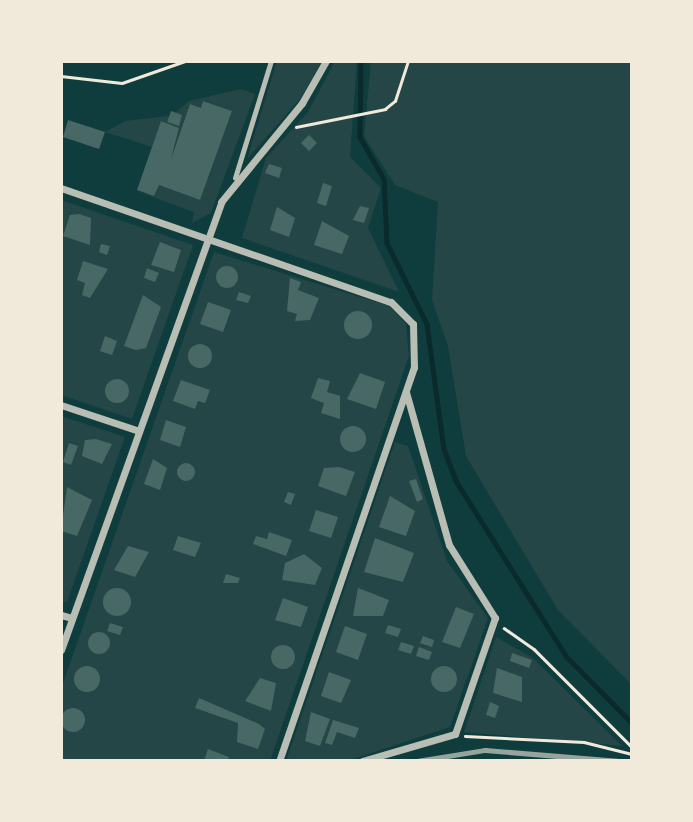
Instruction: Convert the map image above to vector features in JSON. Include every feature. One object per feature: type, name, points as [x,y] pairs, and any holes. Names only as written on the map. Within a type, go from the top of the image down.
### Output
[{"type":"street","points":[[61,650],[206,240],[235,178],[283,127],[326,61]]},
{"type":"street","points":[[61,188],[399,306],[416,337],[406,391],[279,761]]},
{"type":"street","points":[[362,761],[455,734],[495,618],[449,545],[406,391]]},
{"type":"street","points":[[61,405],[139,431]]},
{"type":"street","points":[[61,615],[72,618]]},
{"type":"lane","points":[[235,178],[271,61]]},
{"type":"path","points":[[61,76],[122,83],[185,61]]},
{"type":"path","points":[[283,127],[314,128],[349,113],[366,111],[395,101],[408,61]]},
{"type":"path","points":[[495,618],[632,747]]},
{"type":"path","points":[[455,734],[584,742],[632,754]]},
{"type":"shaded area","points":[[277,61],[322,61],[301,98],[247,159]]},
{"type":"shaded area","points":[[335,61],[357,61],[350,157],[381,188],[368,228],[399,292],[242,238],[266,158],[308,112]]},
{"type":"shaded area","points":[[371,61],[632,61],[632,685],[558,610],[466,456],[448,346],[432,300],[438,202],[395,185],[364,136]]},
{"type":"shaded area","points":[[241,89],[255,94],[211,213],[192,223],[194,212],[136,191],[154,196],[159,185],[200,200],[232,111],[204,101],[201,108],[190,104],[171,159],[179,128],[161,121],[152,147],[105,132],[125,121],[169,116],[167,122],[178,125],[182,115],[175,113],[189,101]]},
{"type":"shaded area","points":[[61,200],[193,245],[132,419],[61,395]]},
{"type":"shaded area","points":[[214,252],[389,306],[406,324],[409,356],[270,761],[61,761],[61,689]]},
{"type":"shaded area","points":[[61,416],[125,437],[67,602],[61,601]]},
{"type":"shaded area","points":[[395,442],[408,446],[447,561],[488,618],[450,727],[347,761],[286,761]]},
{"type":"shaded area","points":[[496,637],[533,658],[622,746],[464,732]]},
{"type":"building","points":[[203,101],[232,111],[200,200],[159,185],[154,196],[137,190],[161,121],[179,128],[171,159],[190,104],[201,108]]},
{"type":"building","points":[[171,111],[182,115],[179,126],[167,122]]},
{"type":"building","points":[[68,120],[105,132],[99,149],[63,137]]},
{"type":"building","points":[[309,135],[317,143],[309,151],[301,143]]},
{"type":"building","points":[[269,164],[282,168],[279,178],[265,173]]},
{"type":"building","points":[[323,183],[332,186],[326,206],[317,203]]},
{"type":"building","points":[[360,206],[369,208],[364,223],[353,220]]},
{"type":"building","points":[[277,207],[295,218],[289,237],[270,230]]},
{"type":"building","points":[[79,214],[91,218],[90,245],[63,236],[70,215]]},
{"type":"building","points":[[322,221],[349,236],[342,254],[314,245]]},
{"type":"building","points":[[160,242],[181,250],[174,272],[151,265]]},
{"type":"building","points":[[101,244],[110,246],[107,255],[99,252]]},
{"type":"building","points":[[83,261],[108,269],[90,298],[82,295],[85,283],[77,280]]},
{"type":"building","points":[[227,266],[235,269],[238,277],[235,285],[227,288],[219,285],[216,277],[219,269]]},
{"type":"building","points":[[147,268],[159,273],[155,282],[144,278]]},
{"type":"building","points":[[290,278],[301,282],[298,290],[319,298],[310,320],[295,321],[297,314],[287,311]]},
{"type":"building","points":[[239,292],[251,296],[248,303],[236,300]]},
{"type":"building","points":[[143,295],[161,307],[146,348],[136,350],[124,346]]},
{"type":"building","points":[[208,302],[231,310],[223,332],[200,324]]},
{"type":"building","points":[[358,311],[368,315],[372,325],[368,335],[358,339],[348,335],[344,325],[348,315]]},
{"type":"building","points":[[105,336],[117,341],[112,355],[100,351]]},
{"type":"building","points":[[200,344],[211,351],[212,356],[205,367],[200,368],[189,361],[188,356],[195,345]]},
{"type":"building","points":[[360,373],[385,382],[376,409],[347,399]]},
{"type":"building","points":[[318,378],[330,381],[327,392],[340,396],[340,419],[321,413],[324,403],[311,398]]},
{"type":"building","points":[[117,379],[128,386],[129,391],[122,402],[117,403],[106,396],[105,391],[112,380]]},
{"type":"building","points":[[181,380],[210,390],[205,403],[198,401],[195,409],[173,401]]},
{"type":"building","points":[[166,420],[186,427],[180,447],[160,440]]},
{"type":"building","points":[[353,426],[362,430],[366,439],[362,448],[353,452],[344,448],[340,439],[344,430]]},
{"type":"building","points":[[96,439],[112,444],[102,464],[82,456],[85,440]]},
{"type":"building","points":[[69,443],[78,446],[71,465],[63,462]]},
{"type":"building","points":[[153,459],[167,468],[160,490],[144,484]]},
{"type":"building","points":[[186,463],[192,466],[195,472],[192,478],[186,481],[180,478],[177,472],[180,466]]},
{"type":"building","points":[[339,467],[355,472],[346,496],[318,486],[324,468]]},
{"type":"building","points":[[416,479],[423,499],[417,502],[409,481]]},
{"type":"building","points":[[67,487],[92,500],[77,536],[61,531]]},
{"type":"building","points":[[288,492],[295,494],[291,505],[284,502]]},
{"type":"building","points":[[390,496],[415,511],[406,536],[379,527]]},
{"type":"building","points":[[316,510],[338,517],[331,538],[309,531]]},
{"type":"building","points":[[269,532],[292,540],[286,556],[253,544],[256,536],[267,539]]},
{"type":"building","points":[[178,536],[201,543],[195,557],[173,550]]},
{"type":"building","points":[[375,538],[414,553],[403,582],[364,572]]},
{"type":"building","points":[[128,546],[149,552],[135,577],[114,570]]},
{"type":"building","points":[[304,554],[322,568],[315,585],[282,580],[285,563]]},
{"type":"building","points":[[226,574],[240,578],[238,583],[223,583]]},
{"type":"building","points":[[117,588],[127,592],[131,602],[127,612],[117,616],[107,612],[103,602],[107,592]]},
{"type":"building","points":[[358,588],[389,600],[383,616],[353,616]]},
{"type":"building","points":[[283,598],[308,607],[301,627],[275,620]]},
{"type":"building","points":[[456,607],[474,614],[460,648],[442,642]]},
{"type":"building","points":[[110,623],[123,627],[120,635],[107,631]]},
{"type":"building","points":[[388,625],[401,629],[398,637],[385,633]]},
{"type":"building","points":[[345,626],[367,634],[358,660],[336,652]]},
{"type":"building","points":[[95,632],[103,632],[110,639],[110,647],[103,654],[95,654],[88,647],[88,639]]},
{"type":"building","points":[[423,636],[434,640],[432,647],[420,643]]},
{"type":"building","points":[[401,642],[414,646],[411,654],[398,650]]},
{"type":"building","points":[[283,645],[294,652],[295,657],[288,668],[283,669],[272,662],[271,657],[278,646]]},
{"type":"building","points":[[419,647],[432,652],[429,660],[416,656]]},
{"type":"building","points":[[512,653],[532,660],[529,668],[510,661]]},
{"type":"building","points":[[87,666],[96,670],[100,679],[96,688],[87,692],[78,688],[74,679],[78,670]]},
{"type":"building","points":[[444,666],[453,670],[457,679],[453,688],[444,692],[435,688],[431,679],[435,670]]},
{"type":"building","points":[[497,668],[522,677],[522,702],[493,693]]},
{"type":"building","points":[[329,672],[351,680],[341,703],[321,696]]},
{"type":"building","points":[[260,678],[276,683],[271,711],[245,701]]},
{"type":"building","points":[[199,698],[265,729],[258,749],[237,742],[238,723],[195,708]]},
{"type":"building","points":[[490,702],[499,706],[495,718],[486,715]]},
{"type":"building","points":[[73,708],[82,711],[85,720],[82,729],[73,732],[64,729],[61,720],[64,711]]},
{"type":"building","points":[[311,712],[330,719],[320,746],[305,741]]},
{"type":"building","points":[[333,720],[359,728],[355,738],[337,732],[332,745],[325,743]]},
{"type":"building","points":[[208,749],[229,757],[227,761],[204,761]]},
{"type":"waterway","points":[[361,61],[360,137],[384,179],[387,243],[427,324],[444,449],[456,481],[566,656],[632,723]]},
{"type":"railway","points":[[417,761],[485,750],[620,761]]}]
